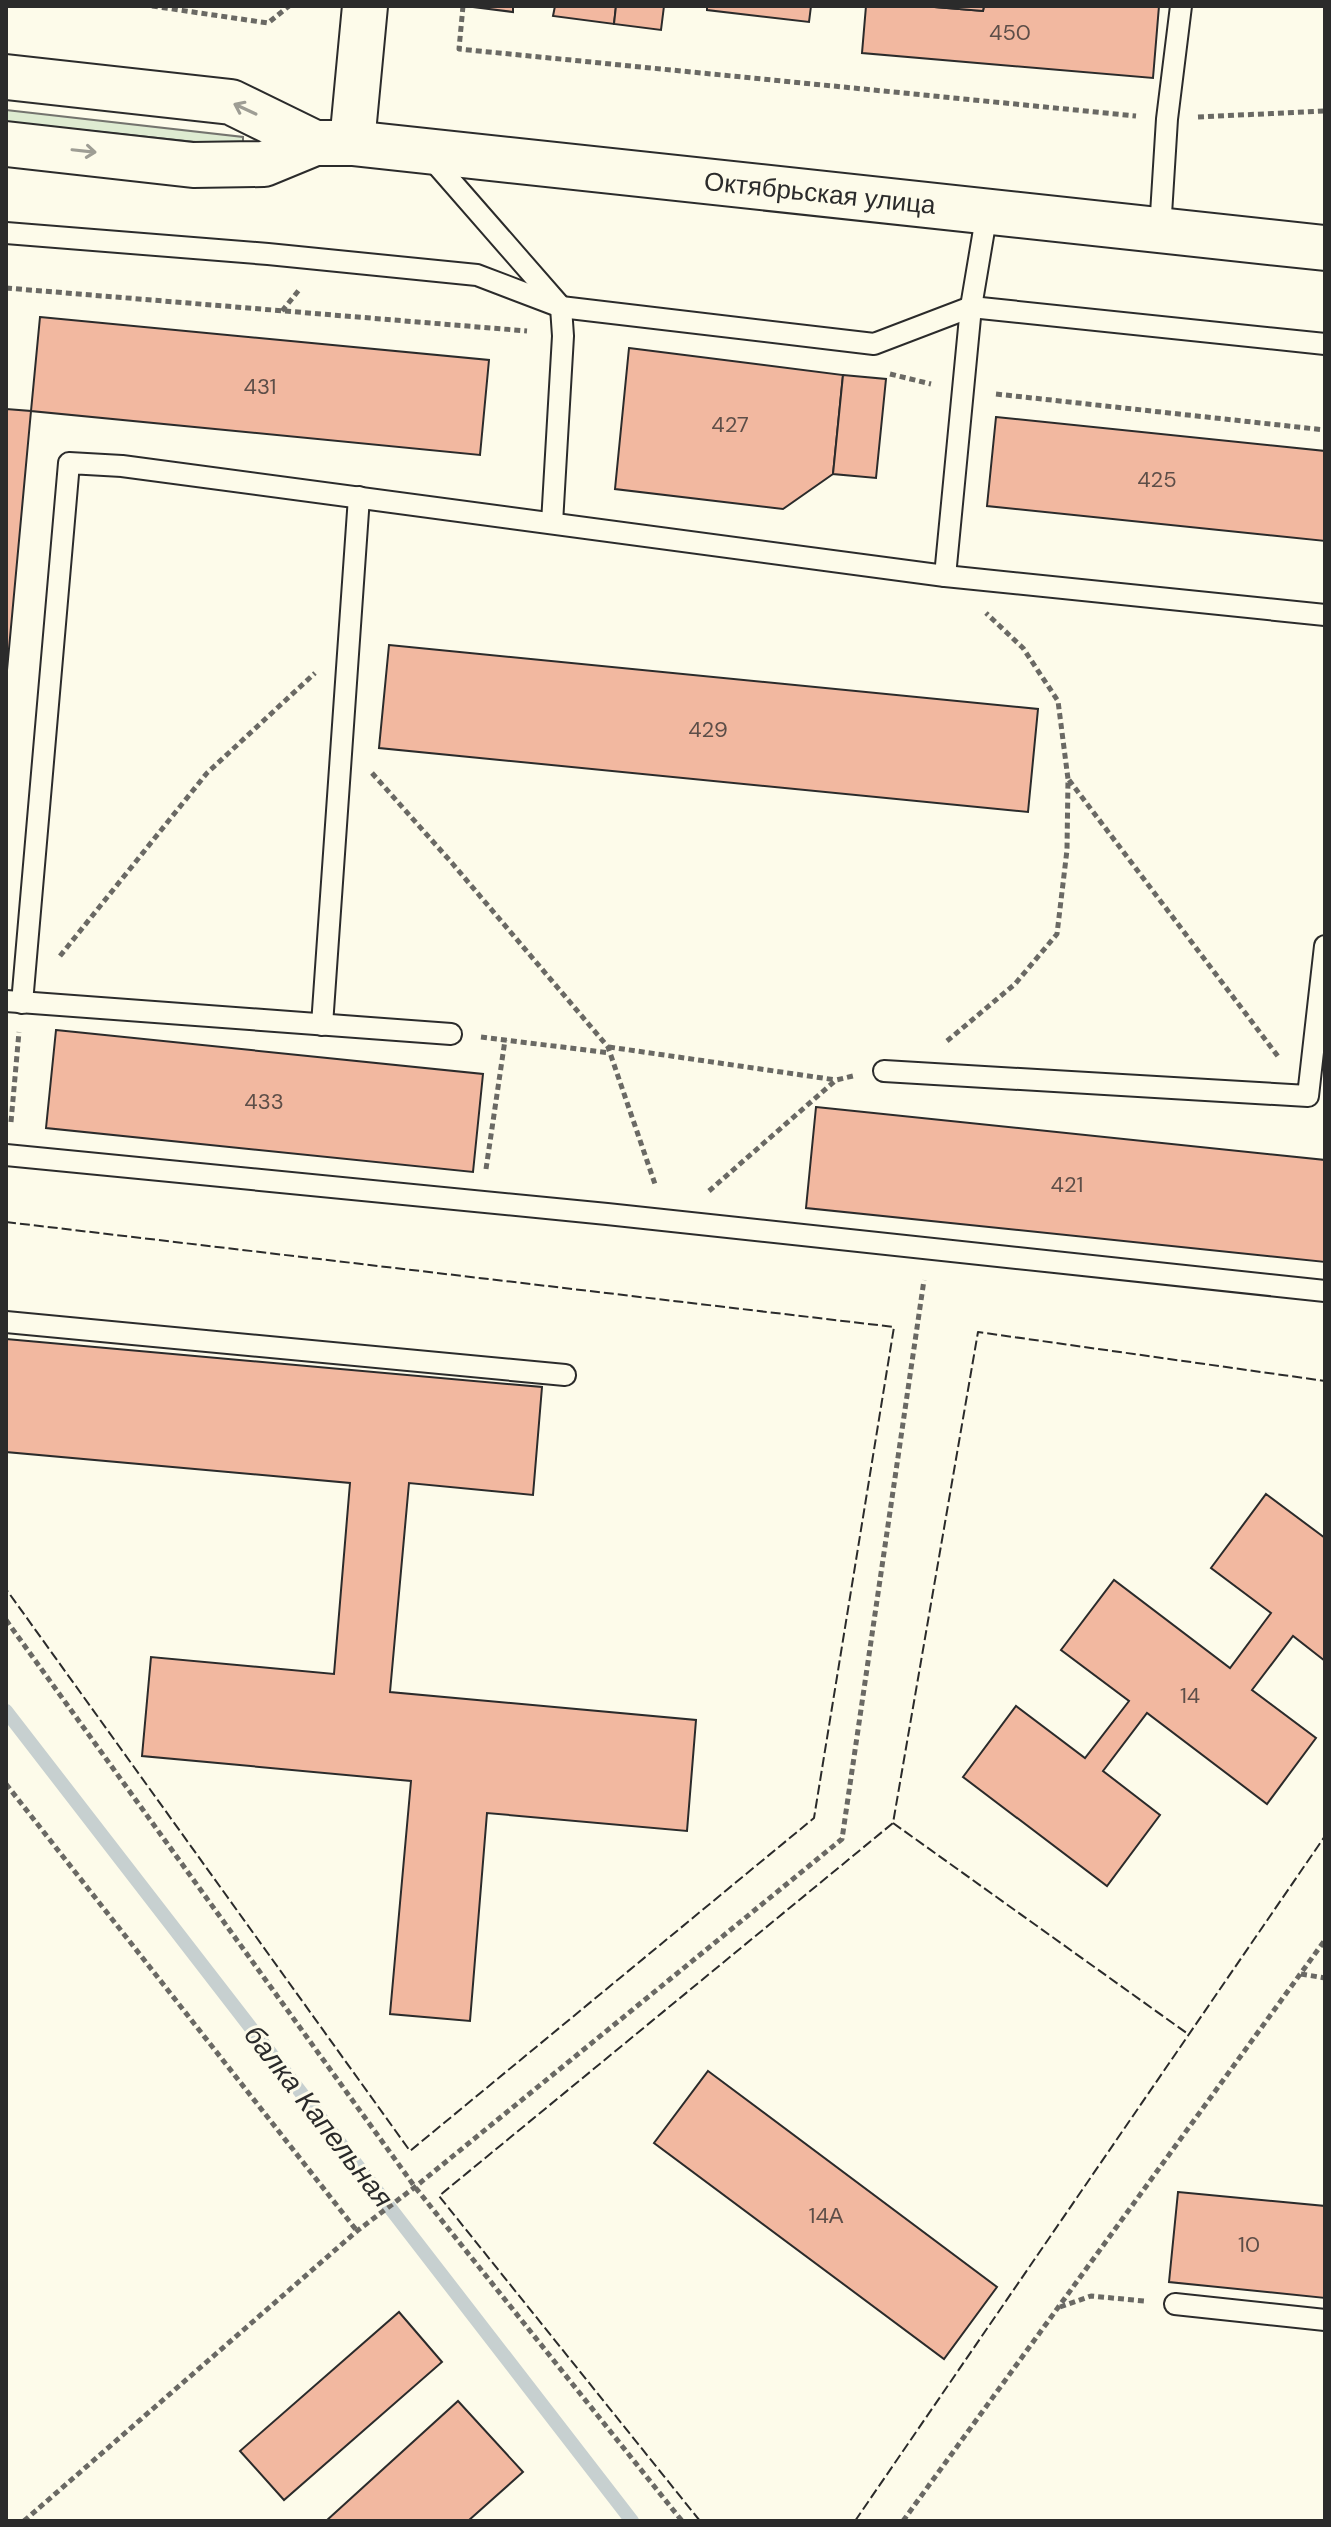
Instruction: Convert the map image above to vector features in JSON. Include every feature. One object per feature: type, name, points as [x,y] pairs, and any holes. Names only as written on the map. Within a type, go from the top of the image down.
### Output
[{"type":"main road","points":[[333,143],[365,6]]},
{"type":"main road","name":"Октябрьская улица","points":[[6,77],[231,102],[333,143],[1325,248]]},
{"type":"main road","name":"Октябрьская улица","points":[[6,144],[193,165],[264,164],[333,143]]},
{"type":"lane","points":[[1160,230],[1167,119],[1181,6]]},
{"type":"lane","points":[[425,151],[561,307],[563,336],[552,523]]},
{"type":"lane","points":[[945,576],[971,307],[987,212]]},
{"type":"lane","points":[[6,233],[477,275],[561,307],[874,344],[971,307],[1325,344]]},
{"type":"lane","points":[[451,1034],[14,1002],[69,463],[122,466],[945,576],[1325,615]]},
{"type":"lane","points":[[322,1025],[359,497]]},
{"type":"lane","points":[[884,1071],[1308,1096],[1325,946]]},
{"type":"lane","points":[[7,1155],[674,1221],[1325,1291]]},
{"type":"lane","points":[[6,1322],[565,1375]]},
{"type":"lane","points":[[1175,2304],[1325,2320]]},
{"type":"path","points":[[152,6],[268,23],[289,6]]},
{"type":"path","points":[[463,6],[459,49],[1167,119],[1325,111]]},
{"type":"path","points":[[282,311],[300,289],[312,288]]},
{"type":"path","points":[[944,1043],[1015,984],[1057,934],[1067,850],[1068,779],[1058,701],[1023,648],[945,576]]},
{"type":"path","points":[[7,1155],[14,1002],[207,773],[348,642]]},
{"type":"path","points":[[342,739],[452,863],[609,1050],[665,1213],[674,1221],[836,1080]]},
{"type":"path","points":[[1068,779],[1308,1096]]},
{"type":"path","points":[[451,1034],[609,1050],[836,1080],[884,1071]]},
{"type":"path","points":[[480,1202],[505,1040]]},
{"type":"path","points":[[24,2521],[357,2231],[842,1839],[928,1248]]},
{"type":"path","points":[[6,1620],[415,2187],[682,2521]]},
{"type":"path","points":[[6,1784],[357,2231]]},
{"type":"path","points":[[903,2521],[1325,1940]]},
{"type":"path","points":[[1301,1974],[1325,1978]]},
{"type":"path","points":[[1059,2307],[1091,2296],[1175,2304]]},
{"type":"green space","points":[[6,110],[243,137],[243,147],[6,122]]},
{"type":"building","points":[[465,6],[513,6],[513,12]]},
{"type":"building","points":[[555,6],[616,6],[614,24],[553,16]]},
{"type":"building","points":[[616,6],[664,6],[661,30],[614,24]]},
{"type":"building","points":[[707,6],[811,6],[809,22],[707,10]]},
{"type":"building","points":[[866,6],[983,11],[984,6],[1159,6],[1153,78],[862,53]]},
{"type":"building","points":[[922,6],[984,6],[983,11]]},
{"type":"building","points":[[40,317],[489,360],[480,455],[31,411]]},
{"type":"building","points":[[629,348],[843,375],[833,474],[783,509],[615,489]]},
{"type":"building","points":[[843,375],[886,379],[876,478],[833,474]]},
{"type":"building","points":[[6,409],[31,411],[6,681]]},
{"type":"building","points":[[996,417],[1325,451],[1325,541],[987,506]]},
{"type":"building","points":[[389,645],[1038,709],[1028,812],[379,748]]},
{"type":"building","points":[[56,1030],[483,1074],[473,1172],[46,1128]]},
{"type":"building","points":[[816,1107],[1325,1160],[1325,1262],[806,1208]]},
{"type":"building","points":[[6,1339],[542,1387],[533,1495],[409,1483],[390,1692],[696,1720],[687,1831],[487,1813],[470,2021],[390,2014],[411,1781],[142,1756],[151,1657],[334,1674],[350,1483],[6,1452]]},
{"type":"building","points":[[1266,1494],[1325,1538],[1325,1661],[1293,1636],[1252,1690],[1316,1738],[1267,1804],[1147,1713],[1103,1771],[1160,1815],[1107,1886],[963,1777],[1016,1706],[1085,1758],[1129,1701],[1061,1650],[1114,1580],[1230,1668],[1271,1613],[1211,1568]]},
{"type":"building","points":[[708,2071],[997,2287],[944,2359],[654,2143]]},
{"type":"building","points":[[1178,2192],[1325,2206],[1325,2298],[1169,2282]]},
{"type":"building","points":[[399,2312],[442,2362],[284,2500],[240,2451]]},
{"type":"building","points":[[458,2401],[523,2472],[468,2521],[326,2521]]},
{"type":"waterway","name":"балка Капельная","points":[[6,1711],[632,2521]]},
{"type":"fence","points":[[6,1222],[894,1327],[814,1818],[410,2151],[6,1589]]},
{"type":"fence","points":[[700,2521],[439,2196],[893,1823],[978,1332],[1325,1381]]},
{"type":"fence","points":[[893,1823],[1188,2034]]},
{"type":"fence","points":[[855,2521],[1325,1836]]}]
